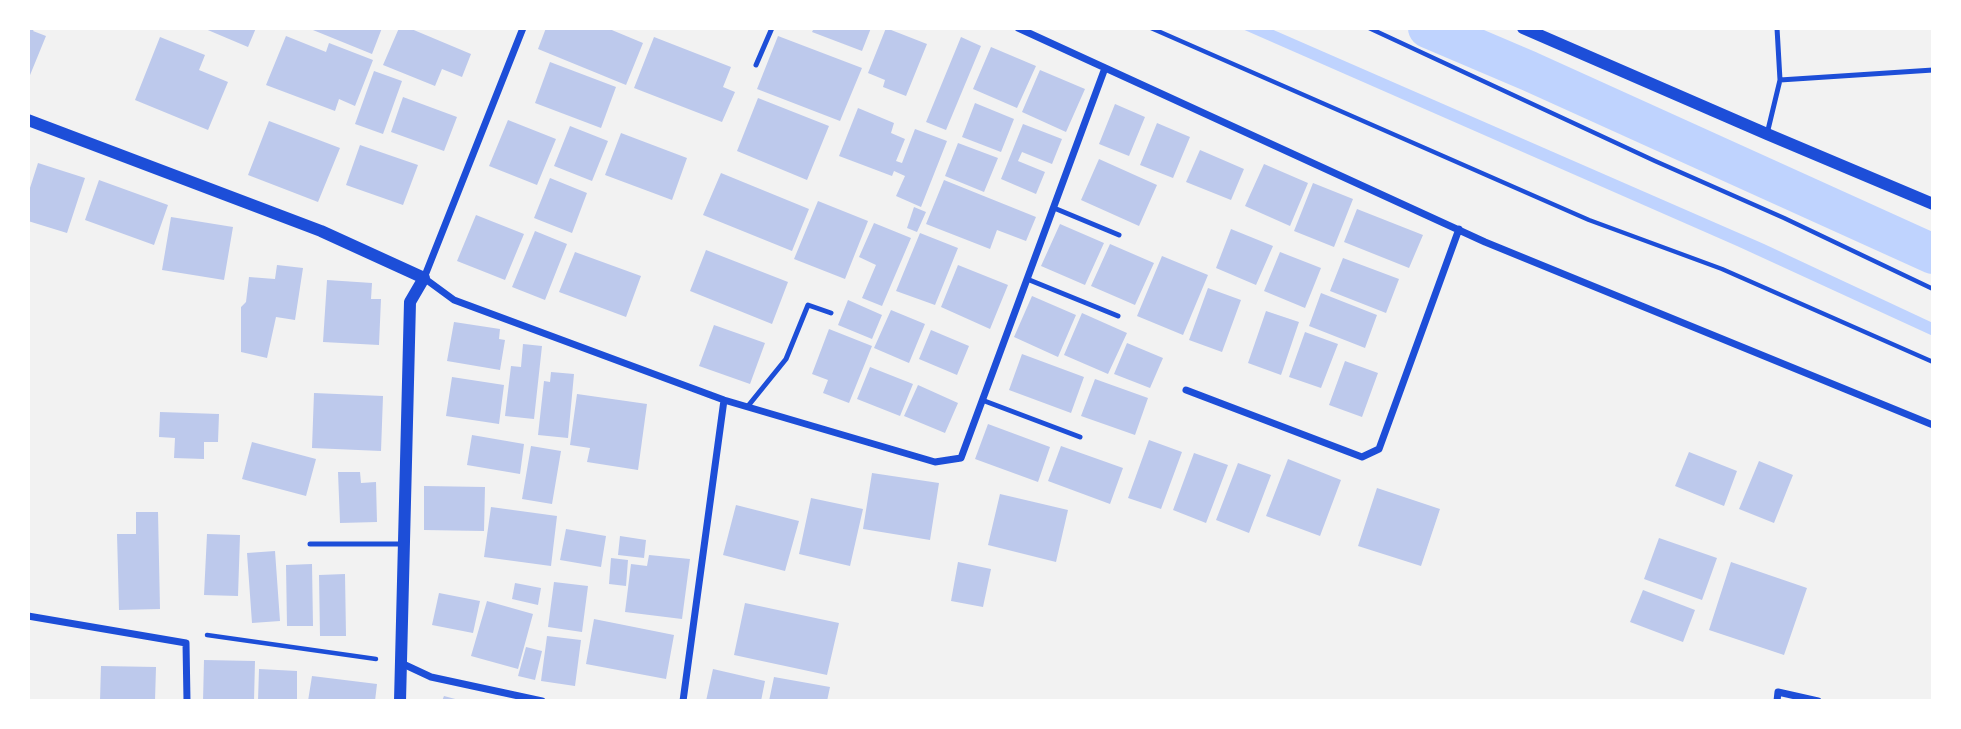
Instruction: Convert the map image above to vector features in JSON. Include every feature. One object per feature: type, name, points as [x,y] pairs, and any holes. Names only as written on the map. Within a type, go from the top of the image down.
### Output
[{"type":"street","points":[[400,701],[410,302],[425,278],[523,28]]},
{"type":"street","points":[[1018,28],[1485,242],[1933,425]]},
{"type":"street","points":[[1523,28],[1933,204]]},
{"type":"street","points":[[28,120],[321,232],[425,278],[454,300],[724,400],[935,463],[961,458],[1105,68]]},
{"type":"street","points":[[1186,390],[1362,457],[1378,449],[1459,229]]},
{"type":"street","points":[[683,701],[724,400]]},
{"type":"street","points":[[28,616],[186,643],[187,701]]},
{"type":"street","points":[[401,663],[431,677],[542,701]]},
{"type":"street","points":[[1777,701],[1778,692],[1818,701]]},
{"type":"lane","points":[[756,65],[772,28]]},
{"type":"lane","points":[[1767,134],[1780,80],[1777,28]]},
{"type":"lane","points":[[1780,80],[1933,70]]},
{"type":"lane","points":[[1054,208],[1119,235]]},
{"type":"lane","points":[[1027,279],[1118,316]]},
{"type":"lane","points":[[748,406],[786,359],[808,305],[831,313]]},
{"type":"lane","points":[[982,400],[1080,436]]},
{"type":"lane","points":[[310,544],[404,544]]},
{"type":"path","points":[[1151,28],[1589,220],[1723,269],[1933,362]]},
{"type":"path","points":[[1369,28],[1933,289]]},
{"type":"path","points":[[186,643],[197,634],[401,663]]},
{"type":"water","points":[[1240,28],[1269,28],[1764,244],[1933,323],[1933,336],[1737,246]]},
{"type":"building","points":[[28,28],[35,28],[33,31],[46,36],[28,80]]},
{"type":"building","points":[[203,28],[256,28],[248,47]]},
{"type":"building","points":[[308,28],[382,28],[372,54]]},
{"type":"building","points":[[399,28],[409,28],[471,54],[462,77],[442,69],[435,86],[383,65]]},
{"type":"building","points":[[546,28],[607,28],[643,43],[626,85],[538,49]]},
{"type":"building","points":[[814,28],[871,28],[862,51],[812,32]]},
{"type":"building","points":[[886,28],[927,44],[906,96],[883,87],[885,80],[868,73]]},
{"type":"building","points":[[286,36],[326,52],[329,43],[373,60],[355,106],[339,99],[335,111],[266,85]]},
{"type":"building","points":[[778,36],[862,68],[840,121],[757,89]]},
{"type":"building","points":[[160,37],[205,55],[199,70],[228,82],[208,130],[135,100]]},
{"type":"building","points":[[654,37],[731,67],[723,87],[735,92],[722,122],[634,88]]},
{"type":"building","points":[[961,37],[981,46],[946,130],[926,122]]},
{"type":"building","points":[[991,47],[1036,66],[1017,108],[973,89]]},
{"type":"building","points":[[550,62],[616,87],[601,128],[535,103]]},
{"type":"building","points":[[1040,70],[1085,89],[1066,132],[1022,112]]},
{"type":"building","points":[[374,71],[402,81],[383,134],[355,124]]},
{"type":"building","points":[[403,97],[457,117],[444,151],[391,132]]},
{"type":"building","points":[[758,98],[829,126],[807,180],[737,151]]},
{"type":"building","points":[[975,103],[1014,119],[1001,152],[962,137]]},
{"type":"building","points":[[1115,104],[1145,117],[1129,156],[1099,144]]},
{"type":"building","points":[[858,108],[894,123],[891,133],[905,139],[896,161],[902,163],[915,129],[947,141],[921,207],[896,196],[905,176],[894,171],[892,176],[839,156]]},
{"type":"building","points":[[508,120],[556,139],[537,185],[489,166]]},
{"type":"building","points":[[269,121],[340,148],[318,202],[248,175]]},
{"type":"building","points":[[1157,123],[1190,137],[1173,178],[1140,165]]},
{"type":"building","points":[[1023,124],[1062,139],[1052,164],[1022,152],[1018,161],[1045,172],[1036,194],[1001,179]]},
{"type":"building","points":[[570,126],[608,141],[592,181],[554,166]]},
{"type":"building","points":[[621,133],[687,158],[672,200],[605,175]]},
{"type":"building","points":[[958,143],[998,158],[984,192],[945,176]]},
{"type":"building","points":[[360,145],[418,165],[403,205],[346,185]]},
{"type":"building","points":[[1200,150],[1244,169],[1231,200],[1186,182]]},
{"type":"building","points":[[1099,159],[1157,185],[1139,226],[1081,200]]},
{"type":"building","points":[[38,163],[85,178],[67,233],[28,221],[28,194]]},
{"type":"building","points":[[1264,164],[1308,183],[1290,226],[1245,206]]},
{"type":"building","points":[[721,173],[809,209],[792,251],[703,215]]},
{"type":"building","points":[[550,178],[587,193],[572,233],[534,218]]},
{"type":"building","points":[[99,180],[168,205],[154,245],[85,220]]},
{"type":"building","points":[[944,180],[1036,217],[1026,241],[997,230],[990,249],[926,224]]},
{"type":"building","points":[[1313,183],[1353,199],[1334,247],[1294,231]]},
{"type":"building","points":[[818,201],[868,221],[845,279],[794,259]]},
{"type":"building","points":[[914,207],[926,212],[917,232],[907,228]]},
{"type":"building","points":[[1357,209],[1423,235],[1409,268],[1344,242]]},
{"type":"building","points":[[476,215],[524,234],[505,280],[457,261]]},
{"type":"building","points":[[171,217],[233,227],[224,280],[162,270]]},
{"type":"building","points":[[874,223],[911,238],[882,306],[862,298],[876,265],[859,257]]},
{"type":"building","points":[[1060,224],[1104,243],[1085,285],[1041,266]]},
{"type":"building","points":[[1231,229],[1273,246],[1256,285],[1216,268]]},
{"type":"building","points":[[535,231],[567,244],[545,300],[512,287]]},
{"type":"building","points":[[920,233],[958,248],[935,305],[896,291]]},
{"type":"building","points":[[1110,244],[1154,263],[1135,305],[1091,286]]},
{"type":"building","points":[[706,250],[788,282],[772,324],[690,291]]},
{"type":"building","points":[[575,252],[641,276],[626,317],[559,292]]},
{"type":"building","points":[[1280,252],[1321,268],[1305,308],[1264,291]]},
{"type":"building","points":[[1162,256],[1208,275],[1183,335],[1137,316]]},
{"type":"building","points":[[1343,258],[1399,279],[1386,313],[1330,291]]},
{"type":"building","points":[[277,265],[303,268],[295,320],[276,317],[267,358],[241,352],[241,307],[246,302],[249,277],[275,279]]},
{"type":"building","points":[[958,265],[1008,285],[990,329],[941,307]]},
{"type":"building","points":[[327,280],[372,283],[371,299],[381,299],[379,345],[323,342]]},
{"type":"building","points":[[1208,288],[1241,300],[1222,352],[1189,340]]},
{"type":"building","points":[[1321,293],[1377,315],[1365,348],[1309,326]]},
{"type":"building","points":[[1032,296],[1076,315],[1058,357],[1014,337]]},
{"type":"building","points":[[848,300],[882,315],[872,339],[838,325]]},
{"type":"building","points":[[891,310],[925,324],[909,363],[874,348]]},
{"type":"building","points":[[1266,311],[1299,322],[1281,375],[1248,363]]},
{"type":"building","points":[[1082,313],[1127,333],[1108,374],[1064,355]]},
{"type":"building","points":[[454,322],[500,329],[499,339],[505,340],[500,370],[447,361]]},
{"type":"building","points":[[714,325],[765,343],[750,384],[699,366]]},
{"type":"building","points":[[829,329],[872,346],[849,403],[823,393],[828,380],[812,374]]},
{"type":"building","points":[[931,330],[969,346],[957,375],[919,359]]},
{"type":"building","points":[[1305,332],[1338,344],[1321,388],[1289,377]]},
{"type":"building","points":[[1127,343],[1163,358],[1150,388],[1114,374]]},
{"type":"building","points":[[523,344],[542,346],[534,419],[505,416],[511,366],[521,367]]},
{"type":"building","points":[[1022,354],[1084,377],[1071,413],[1009,390]]},
{"type":"building","points":[[1345,361],[1378,373],[1362,417],[1329,405]]},
{"type":"building","points":[[870,367],[913,384],[900,416],[857,399]]},
{"type":"building","points":[[551,372],[574,374],[568,438],[538,435],[544,381],[550,382]]},
{"type":"building","points":[[452,377],[504,385],[499,424],[446,416]]},
{"type":"building","points":[[1095,379],[1148,398],[1135,435],[1081,416]]},
{"type":"building","points":[[918,385],[958,403],[945,433],[904,416]]},
{"type":"building","points":[[314,393],[383,396],[381,451],[312,448]]},
{"type":"building","points":[[577,394],[647,404],[638,470],[587,462],[590,448],[570,445]]},
{"type":"building","points":[[160,412],[219,414],[218,442],[204,442],[204,459],[174,458],[175,438],[159,437]]},
{"type":"building","points":[[988,424],[1050,447],[1038,482],[975,459]]},
{"type":"building","points":[[472,435],[524,444],[520,474],[467,465]]},
{"type":"building","points":[[1149,440],[1182,452],[1161,509],[1128,498]]},
{"type":"building","points":[[252,442],[316,459],[306,496],[242,479]]},
{"type":"building","points":[[531,446],[561,451],[552,504],[522,499]]},
{"type":"building","points":[[1061,446],[1123,468],[1110,504],[1048,481]]},
{"type":"building","points":[[1689,452],[1737,471],[1724,506],[1675,486]]},
{"type":"building","points":[[1194,453],[1228,465],[1206,523],[1173,510]]},
{"type":"building","points":[[1288,459],[1341,480],[1320,536],[1266,516]]},
{"type":"building","points":[[1759,461],[1793,475],[1774,523],[1739,509]]},
{"type":"building","points":[[1238,463],[1271,475],[1249,533],[1216,520]]},
{"type":"building","points":[[338,472],[360,472],[361,483],[376,482],[377,522],[340,523]]},
{"type":"building","points":[[872,473],[939,483],[930,540],[863,529]]},
{"type":"building","points":[[424,486],[485,487],[484,531],[424,530]]},
{"type":"building","points":[[1377,488],[1440,509],[1421,566],[1358,546]]},
{"type":"building","points":[[1000,494],[1068,510],[1056,562],[988,545]]},
{"type":"building","points":[[811,498],[863,509],[850,566],[799,554]]},
{"type":"building","points":[[736,505],[799,521],[785,571],[723,555]]},
{"type":"building","points":[[491,507],[557,516],[551,566],[484,557]]},
{"type":"building","points":[[136,512],[158,512],[160,609],[119,610],[117,534],[136,534]]},
{"type":"building","points":[[566,529],[606,536],[601,567],[560,560]]},
{"type":"building","points":[[207,534],[240,535],[238,596],[204,595]]},
{"type":"building","points":[[620,536],[646,540],[644,558],[618,555]]},
{"type":"building","points":[[1659,538],[1717,558],[1702,600],[1644,579]]},
{"type":"building","points":[[275,551],[280,621],[252,623],[247,553]]},
{"type":"building","points":[[649,555],[690,559],[682,619],[625,612],[631,564],[647,566]]},
{"type":"building","points":[[611,558],[628,560],[626,586],[609,584]]},
{"type":"building","points":[[958,562],[991,569],[983,607],[951,601]]},
{"type":"building","points":[[1731,562],[1807,588],[1784,655],[1709,630]]},
{"type":"building","points":[[312,564],[313,626],[287,626],[286,565]]},
{"type":"building","points":[[345,574],[346,636],[320,636],[319,575]]},
{"type":"building","points":[[554,582],[588,586],[582,632],[548,627]]},
{"type":"building","points":[[515,583],[541,588],[538,605],[512,599]]},
{"type":"building","points":[[1643,590],[1695,610],[1683,642],[1630,622]]},
{"type":"building","points":[[439,593],[480,601],[473,633],[432,625]]},
{"type":"building","points":[[487,601],[533,614],[518,669],[471,656]]},
{"type":"building","points":[[745,603],[839,623],[827,675],[734,655]]},
{"type":"building","points":[[594,619],[674,635],[666,679],[586,664]]},
{"type":"building","points":[[547,636],[581,640],[575,686],[541,681]]},
{"type":"building","points":[[526,647],[542,651],[535,680],[518,676]]},
{"type":"building","points":[[204,660],[255,661],[254,701],[203,701]]},
{"type":"building","points":[[101,666],[156,667],[155,701],[100,701]]},
{"type":"building","points":[[259,669],[297,671],[297,701],[258,701]]},
{"type":"building","points":[[713,669],[765,681],[761,701],[706,701]]},
{"type":"building","points":[[312,676],[377,684],[375,701],[308,701]]},
{"type":"building","points":[[774,677],[830,687],[827,701],[769,701]]},
{"type":"building","points":[[444,696],[459,700],[459,701],[442,701]]},
{"type":"waterway","points":[[1428,28],[1933,254]]}]
